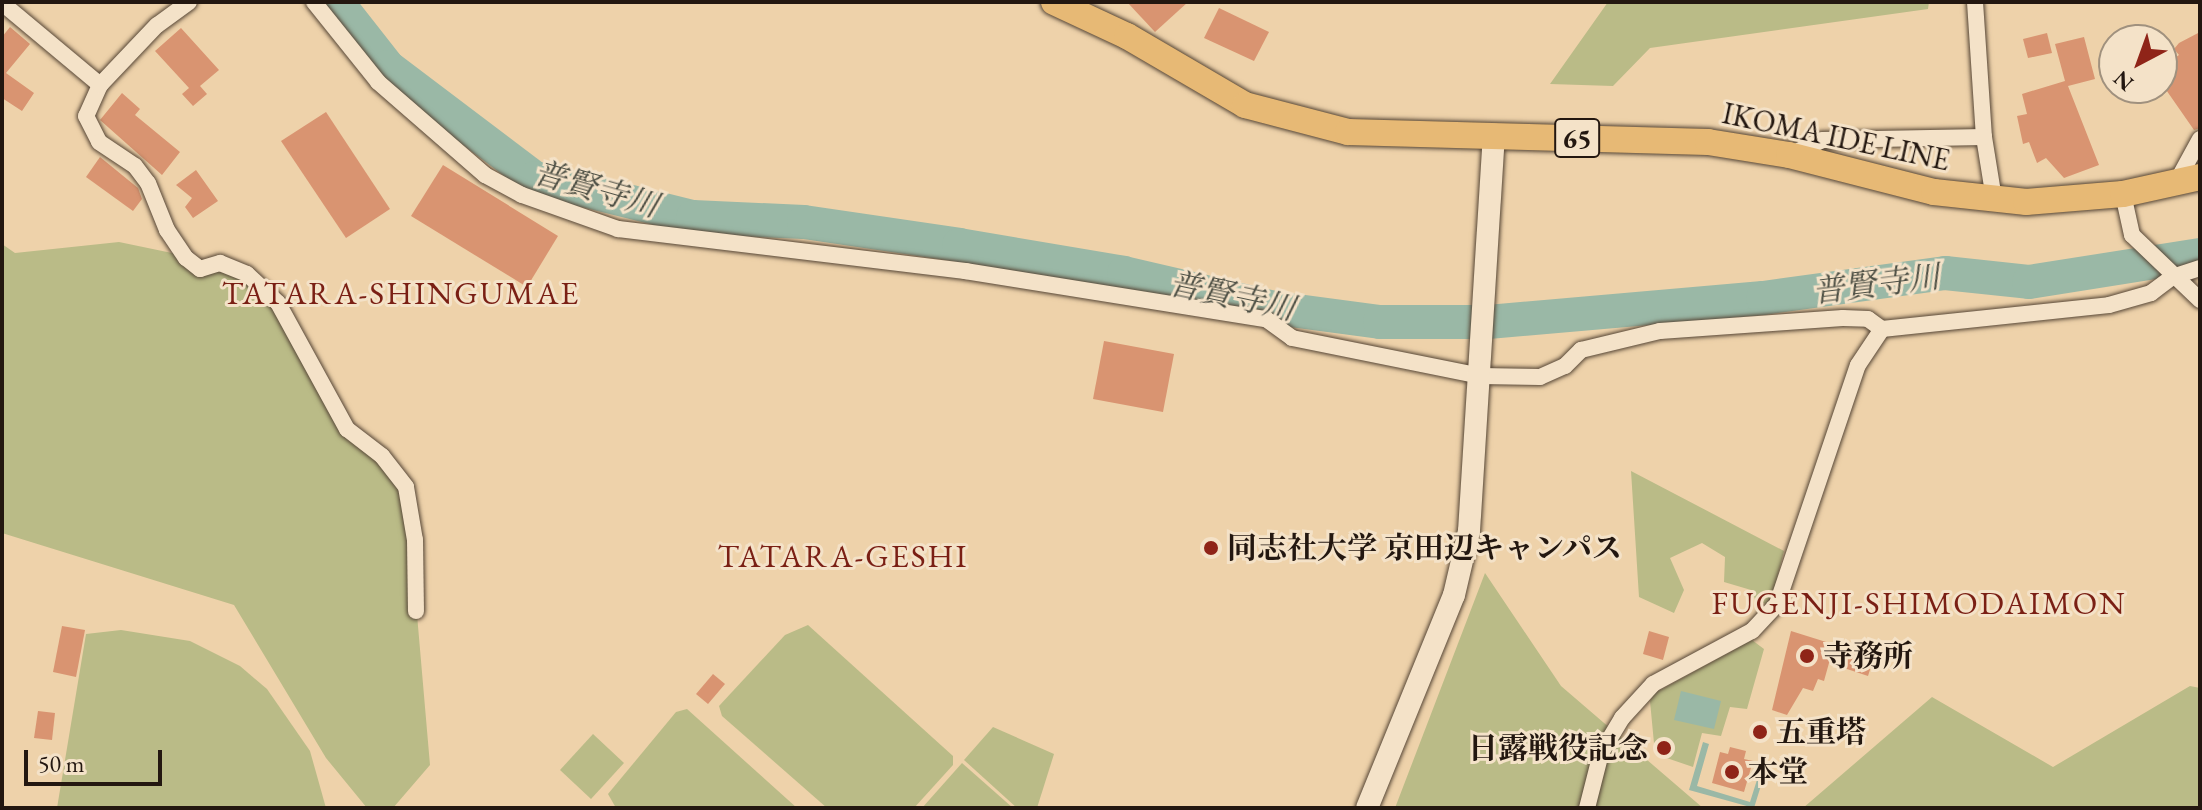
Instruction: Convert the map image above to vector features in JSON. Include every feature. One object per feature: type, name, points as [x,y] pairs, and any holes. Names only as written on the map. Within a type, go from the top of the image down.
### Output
[{"type":"main road","name":"IKOMA IDE LINE","points":[[1054,2],[1127,36],[1245,105],[1348,132],[1708,142],[1789,155],[1934,192],[2026,202],[2123,194],[2189,179]]},
{"type":"street","points":[[189,2],[157,25],[100,85],[86,116],[94,135],[135,166],[148,183],[167,230],[186,258],[200,269],[220,263],[247,274],[278,303],[347,429],[382,456],[406,487],[415,540],[416,611]]},
{"type":"street","points":[[314,2],[378,82],[485,175],[522,195],[618,229],[965,271],[1266,319],[1292,338],[1481,369],[1540,377],[1565,366],[1581,350],[1660,331],[1843,318],[1868,319],[1882,329],[2109,305],[2151,293],[2172,277],[2200,268]]},
{"type":"street","points":[[1975,2],[1984,137],[1994,199]]},
{"type":"street","points":[[2,3],[100,85]]},
{"type":"street","points":[[1367,808],[1454,595],[1469,531],[1487,298],[1494,135]]},
{"type":"street","points":[[1789,155],[1822,140],[1984,137]]},
{"type":"street","points":[[2189,179],[2200,139]]},
{"type":"street","points":[[2123,194],[2132,235],[2172,277],[2200,300]]},
{"type":"street","points":[[1587,808],[1601,753],[1622,718],[1653,684],[1752,631],[1777,604],[1858,365],[1882,329]]},
{"type":"green space","points":[[1608,2],[1929,2],[1928,9],[1650,48],[1613,86],[1550,84]]},
{"type":"green space","points":[[119,242],[220,263],[278,303],[347,429],[406,487],[430,765],[393,808],[367,808],[326,758],[234,605],[2,533],[2,244],[15,253]]},
{"type":"green space","points":[[1631,471],[1784,551],[1770,606],[1755,599],[1751,590],[1724,582],[1725,557],[1702,543],[1670,558],[1684,590],[1674,613],[1639,597]]},
{"type":"green space","points":[[1485,573],[1561,686],[1703,808],[1395,808]]},
{"type":"green space","points":[[808,625],[953,756],[953,765],[914,808],[827,808],[722,716],[719,706],[785,635]]},
{"type":"green space","points":[[121,630],[190,641],[240,666],[267,689],[310,751],[326,808],[57,808],[86,634]]},
{"type":"green space","points":[[1752,640],[1764,649],[1747,709],[1730,707],[1721,736],[1702,733],[1693,767],[1655,754],[1650,701],[1655,693]]},
{"type":"green space","points":[[2190,686],[2200,688],[2200,808],[1803,808],[1932,697],[2053,767]]},
{"type":"green space","points":[[687,709],[797,808],[616,808],[608,794],[676,712]]},
{"type":"green space","points":[[993,727],[1054,754],[1037,808],[1017,808],[964,760]]},
{"type":"green space","points":[[593,734],[624,763],[591,799],[560,770]]},
{"type":"green space","points":[[962,763],[1013,808],[922,808]]},
{"type":"shaded area","points":[[1681,691],[1721,701],[1714,729],[1674,720]]},
{"type":"shaded area","points":[[1703,742],[1709,744],[1697,786],[1750,802],[1762,764],[1767,766],[1754,808],[1689,790]]},
{"type":"building","points":[[1127,2],[1188,2],[1155,32]]},
{"type":"building","points":[[1219,8],[1269,32],[1254,61],[1204,38]]},
{"type":"building","points":[[10,27],[30,44],[6,73],[34,93],[22,111],[2,98],[2,37]]},
{"type":"building","points":[[181,28],[219,70],[200,86],[207,94],[193,106],[182,94],[189,88],[155,51]]},
{"type":"building","points":[[2200,32],[2200,128],[2194,130],[2176,104],[2179,43]]},
{"type":"building","points":[[2047,33],[2052,53],[2028,58],[2023,39]]},
{"type":"building","points":[[2084,37],[2095,79],[2068,86],[2099,165],[2064,178],[2046,158],[2037,163],[2029,142],[2023,144],[2017,116],[2027,114],[2022,94],[2065,81],[2055,44]]},
{"type":"building","points":[[122,93],[140,109],[135,115],[180,152],[162,175],[100,120]]},
{"type":"building","points":[[326,112],[390,209],[346,238],[281,141]]},
{"type":"building","points":[[100,157],[138,188],[142,199],[133,211],[86,177]]},
{"type":"building","points":[[443,165],[558,236],[527,287],[411,216]]},
{"type":"building","points":[[196,170],[218,201],[193,218],[185,207],[192,198],[176,185]]},
{"type":"building","points":[[1104,341],[1174,354],[1163,412],[1093,399]]},
{"type":"building","points":[[62,626],[85,630],[76,677],[53,672]]},
{"type":"building","points":[[1649,631],[1669,637],[1663,660],[1643,654]]},
{"type":"building","points":[[1791,631],[1874,657],[1868,676],[1829,663],[1824,681],[1818,679],[1813,691],[1803,688],[1787,715],[1772,710]]},
{"type":"building","points":[[713,674],[725,684],[708,704],[696,694]]},
{"type":"building","points":[[38,711],[55,713],[52,740],[34,738]]},
{"type":"building","name":"本堂","points":[[1730,747],[1746,751],[1744,759],[1753,761],[1744,792],[1712,783],[1720,752],[1728,754]]},
{"type":"waterway","name":"普賢寺川","points":[[337,2],[388,67],[535,178],[693,217],[804,222],[959,245],[1124,273],[1275,308],[1380,322],[1488,322],[1763,298],[1945,273],[2029,282],[2200,255]]},
{"type":"place","name":"同志社大学 京田辺キャンパス","points":[[1211,548]]},
{"type":"place","name":"寺務所","points":[[1807,656]]},
{"type":"place","name":"五重塔","points":[[1760,732]]},
{"type":"place","name":"日露戦役記念","points":[[1664,748]]},
{"type":"place","name":"本堂","points":[[1732,772]]},
{"type":"district","name":"TATARA-SHINGUMAE","points":[[401,293]]},
{"type":"district","name":"TATARA-GESHI","points":[[843,556]]},
{"type":"district","name":"FUGENJI-SHIMODAIMON","points":[[1919,603]]}]
